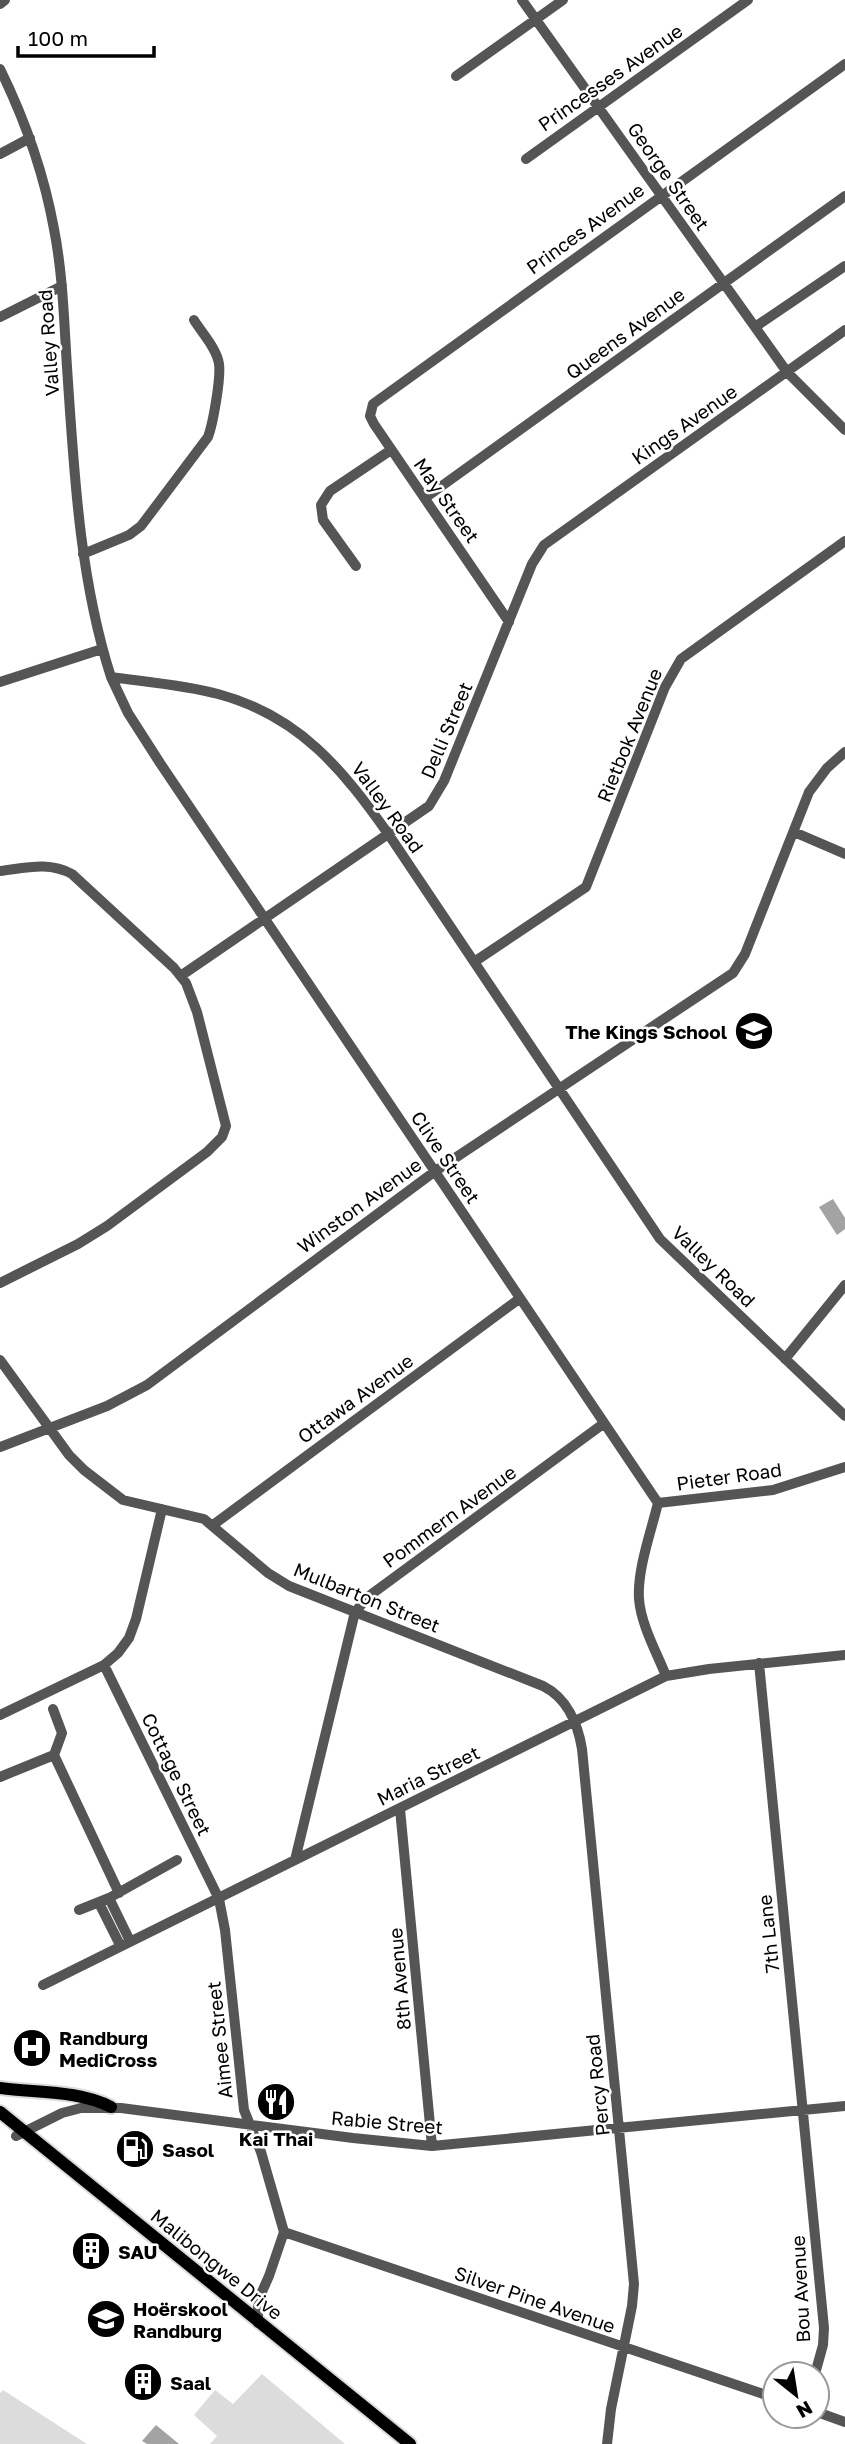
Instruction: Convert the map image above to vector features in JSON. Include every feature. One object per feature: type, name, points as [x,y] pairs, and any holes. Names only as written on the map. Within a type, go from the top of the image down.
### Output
[{"type":"main road","points":[[0,2088],[98,2100],[111,2107]]},
{"type":"main road","name":"Malibongwe Drive","points":[[0,2112],[20,2134],[400,2444]]},
{"type":"main road","name":"Malibongwe Drive","points":[[0,2123],[20,2134],[410,2444]]},
{"type":"street","points":[[0,4],[5,0]]},
{"type":"street","name":"George Street","points":[[522,0],[787,372],[845,430]]},
{"type":"street","points":[[456,76],[563,0]]},
{"type":"street","name":"Princesses Avenue","points":[[526,159],[748,0]]},
{"type":"street","name":"Princes Avenue","points":[[380,396],[845,64]]},
{"type":"street","name":"Valley Road","points":[[0,69],[30,138],[49,204],[62,286],[69,403],[83,554],[102,649],[111,677],[220,695],[245,704],[286,725],[325,754],[342,772],[389,835],[660,1239],[845,1416]]},
{"type":"street","points":[[0,154],[30,138]]},
{"type":"street","name":"Queens Avenue","points":[[425,498],[845,196]]},
{"type":"street","points":[[755,327],[845,266]]},
{"type":"street","points":[[0,317],[62,286]]},
{"type":"street","points":[[83,554],[121,539],[141,526],[208,437],[213,419],[219,362],[194,320]]},
{"type":"street","name":"Kings Avenue","points":[[544,545],[845,330]]},
{"type":"street","name":"May Street","points":[[380,396],[373,404],[370,416],[509,621]]},
{"type":"street","points":[[356,566],[323,520],[321,505],[330,491],[391,450]]},
{"type":"street","name":"Rietbok Avenue","points":[[474,962],[586,887],[664,687],[681,659],[845,541]]},
{"type":"street","name":"Delli Street","points":[[182,975],[424,811],[438,793],[532,564],[544,545]]},
{"type":"street","points":[[0,682],[102,649]]},
{"type":"street","name":"Clive Street","points":[[111,677],[133,723],[658,1503]]},
{"type":"street","name":"Winston Avenue","points":[[0,1447],[123,1399],[146,1385],[434,1172],[737,968],[745,954],[808,792],[827,768],[845,752]]},
{"type":"street","points":[[794,832],[845,854]]},
{"type":"street","points":[[0,872],[44,866],[63,869],[85,885],[182,975],[197,1012],[226,1119],[222,1137],[207,1152],[92,1236],[0,1283]]},
{"type":"street","points":[[785,1359],[845,1285]]},
{"type":"street","name":"Ottawa Avenue","points":[[213,1525],[519,1298]]},
{"type":"street","name":"Mulbarton Street","points":[[0,1360],[78,1465],[114,1494],[133,1504],[195,1516],[213,1525],[282,1583],[548,1689],[576,1721]]},
{"type":"street","name":"Pommern Avenue","points":[[355,1612],[369,1596],[603,1424]]},
{"type":"street","name":"Pieter Road","points":[[658,1503],[773,1490],[845,1467]]},
{"type":"street","points":[[658,1503],[640,1577],[639,1598],[644,1619],[666,1676]]},
{"type":"street","points":[[0,1715],[104,1665],[118,1653],[129,1638],[136,1619],[162,1509]]},
{"type":"street","points":[[295,1860],[355,1612]]},
{"type":"street","name":"Maria Street","points":[[43,1984],[666,1676],[680,1672],[845,1655]]},
{"type":"street","name":"7th Lane","points":[[759,1663],[812,2202]]},
{"type":"street","name":"Cottage Street","points":[[104,1665],[219,1899]]},
{"type":"street","points":[[53,1709],[62,1733],[54,1755],[120,1893]]},
{"type":"street","name":"Percy Road","points":[[576,1721],[582,1749],[634,2284],[607,2444]]},
{"type":"street","points":[[0,1777],[54,1755]]},
{"type":"street","name":"8th Avenue","points":[[400,1809],[432,2146]]},
{"type":"street","points":[[79,1910],[120,1893],[177,1860]]},
{"type":"street","name":"Aimee Street","points":[[219,1899],[225,1930],[243,2102],[263,2157],[284,2232]]},
{"type":"street","points":[[104,1901],[125,1943]]},
{"type":"street","name":"Rabie Street","points":[[20,2134],[71,2110],[111,2107],[432,2146],[845,2106]]},
{"type":"street","name":"Bou Avenue","points":[[812,2202],[824,2328],[819,2360]]},
{"type":"street","points":[[258,2323],[261,2294],[270,2276],[284,2232]]},
{"type":"street","name":"Silver Pine Avenue","points":[[284,2232],[761,2393]]},
{"type":"street","points":[[238,2305],[250,2302],[261,2294]]},
{"type":"shaded area","points":[[833,1199],[845,1218],[845,1229],[837,1235],[819,1207]]},
{"type":"shaded area","points":[[262,2374],[345,2444],[210,2444],[217,2436],[194,2415],[215,2390],[233,2404]]},
{"type":"shaded area","points":[[3,2390],[87,2444],[0,2444],[0,2393]]},
{"type":"shaded area","points":[[156,2425],[179,2444],[147,2444],[142,2441]]},
{"type":"place","name":"The Kings School","points":[[754,1031]]},
{"type":"place","name":"Randburg MediCross","points":[[32,2048]]},
{"type":"place","name":"Kai Thai","points":[[276,2102]]},
{"type":"place","name":"Sasol","points":[[135,2149]]},
{"type":"place","name":"SAU","points":[[91,2251]]},
{"type":"place","name":"Hoërskool Randburg","points":[[106,2319]]},
{"type":"place","name":"Saal","points":[[143,2382]]}]
